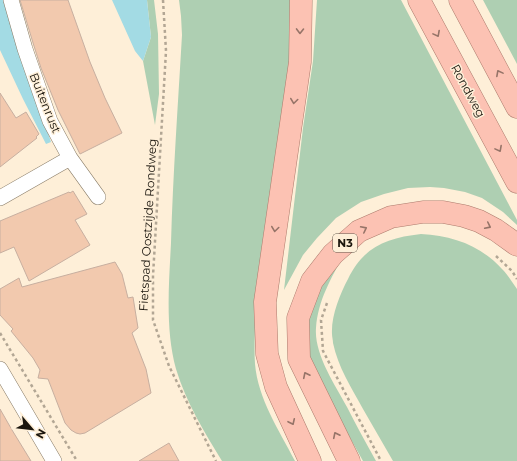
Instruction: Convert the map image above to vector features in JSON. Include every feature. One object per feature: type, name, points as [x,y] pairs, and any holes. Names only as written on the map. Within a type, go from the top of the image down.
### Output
[{"type":"highway","points":[[301,0],[300,62],[265,302],[267,354],[276,387],[310,461]]},
{"type":"highway","name":"Rondweg","points":[[419,0],[517,182]]},
{"type":"highway","points":[[460,0],[517,107]]},
{"type":"highway","name":"N3","points":[[349,461],[299,359],[298,318],[312,281],[333,254],[359,231],[391,216],[423,212],[443,212],[464,216],[474,219],[496,230],[517,245]]},
{"type":"street","name":"Buitenrust","points":[[11,0],[25,49],[50,121],[70,158],[98,197]]},
{"type":"street","points":[[0,198],[70,158]]},
{"type":"street","points":[[0,369],[5,391],[54,461]]},
{"type":"path","name":"Fietspad Oostzijde Rondweg","points":[[163,0],[166,51],[153,276],[153,320],[169,366],[216,461]]},
{"type":"path","points":[[491,251],[512,271],[517,279]]},
{"type":"path","points":[[328,299],[321,320],[323,351],[381,461]]},
{"type":"path","points":[[0,333],[77,461]]},
{"type":"green space","points":[[147,0],[154,0],[158,34],[159,94],[155,125],[143,61],[151,37]]},
{"type":"green space","points":[[179,0],[296,0],[293,53],[255,323],[255,364],[260,390],[270,414],[295,461],[222,461],[190,405],[176,369],[170,338],[169,274],[182,35]]},
{"type":"green space","points":[[317,0],[401,0],[517,220],[517,225],[503,212],[482,198],[465,192],[430,187],[408,188],[384,194],[361,202],[336,218],[303,255],[284,290],[303,128],[313,61]]},
{"type":"green space","points":[[483,0],[517,0],[517,64]]},
{"type":"green space","points":[[421,234],[444,237],[465,243],[475,248],[494,261],[508,276],[517,289],[517,461],[393,461],[342,369],[335,352],[332,327],[339,298],[354,268],[369,251],[387,241]]},
{"type":"green space","points":[[344,254],[330,281],[319,308],[316,338],[326,369],[376,461],[363,461],[327,397],[311,364],[306,341],[306,320],[317,290]]},
{"type":"water","points":[[0,0],[4,0],[51,142],[46,144],[0,50]]},
{"type":"water","points":[[112,0],[147,0],[151,37],[143,61],[135,51]]},
{"type":"building","points":[[20,0],[68,0],[90,62],[122,133],[80,154],[58,110],[41,68]]},
{"type":"building","points":[[0,93],[16,118],[26,112],[39,134],[36,137],[37,138],[0,167]]},
{"type":"building","points":[[73,191],[87,214],[75,220],[90,245],[29,281],[14,247],[0,253],[0,221]]},
{"type":"building","points":[[115,262],[122,274],[128,298],[133,297],[138,328],[132,333],[146,369],[151,393],[85,433],[80,434],[71,430],[65,423],[48,379],[38,378],[40,370],[33,358],[11,331],[13,329],[0,315],[0,289],[19,278],[22,287]]},
{"type":"building","points":[[0,409],[12,430],[31,461],[0,461]]},
{"type":"building","points":[[169,443],[179,461],[139,461]]}]
